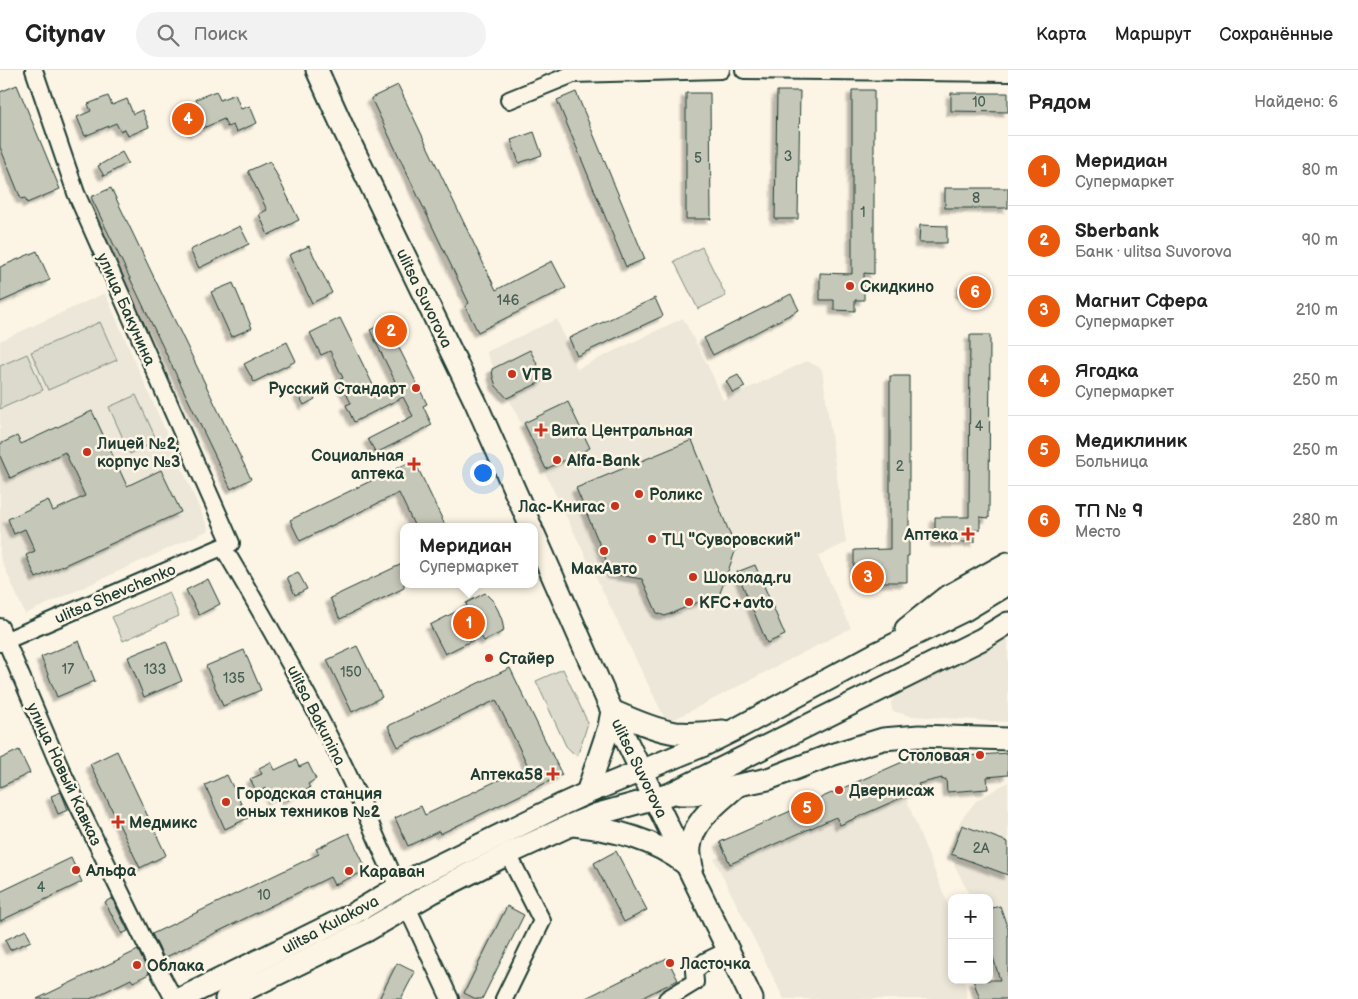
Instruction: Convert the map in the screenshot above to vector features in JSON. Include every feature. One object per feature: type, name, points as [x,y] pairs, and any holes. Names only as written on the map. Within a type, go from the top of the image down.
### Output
[{"type":"main road","name":"ulitsa Suvorova","points":[[315,70],[475,401],[529,523]]},
{"type":"main road","name":"ulitsa Suvorova","points":[[538,543],[612,711],[642,770],[662,796],[690,871],[752,999]]},
{"type":"main road","points":[[877,653],[940,601],[1008,563]]},
{"type":"main road","points":[[877,653],[965,610],[1008,584]]},
{"type":"main road","points":[[662,796],[982,639],[1008,623]]},
{"type":"main road","name":"ulitsa Kulakova","points":[[180,999],[353,914],[398,887],[587,792],[702,746],[877,653]]},
{"type":"main road","points":[[587,792],[609,727],[612,711],[651,726],[675,732],[706,734],[738,728]]},
{"type":"main road","points":[[690,871],[690,848],[694,832],[703,817],[800,729]]},
{"type":"main road","points":[[662,796],[694,794],[768,779],[832,755],[883,739],[919,736],[1008,739]]},
{"type":"main road","name":"ulitsa Kulakova","points":[[226,999],[368,930],[433,892],[508,854],[598,814],[662,796]]},
{"type":"main road","points":[[571,825],[606,829],[656,846],[676,857],[690,871]]},
{"type":"main road","name":"ulitsa Bakunina","points":[[398,887],[407,907]]},
{"type":"street","name":"улица Бакунина","points":[[34,70],[76,193],[227,545]]},
{"type":"street","points":[[509,100],[574,74],[721,70]]},
{"type":"street","points":[[744,70],[1008,73]]},
{"type":"street","name":"ulitsa Shevchenko","points":[[2,637],[227,545]]},
{"type":"street","name":"ulitsa Bakunina","points":[[227,545],[342,763],[398,887]]},
{"type":"street","name":"улица Новый Кавказ","points":[[2,637],[65,778],[174,999]]},
{"type":"street","points":[[504,999],[542,922],[508,854]]},
{"type":"street","name":"ulitsa Bakunina","points":[[407,907],[450,999]]},
{"type":"street","points":[[667,999],[696,982],[694,971],[706,961],[729,950]]},
{"type":"shaded area","points":[[702,247],[726,296],[698,309],[674,261]]},
{"type":"shaded area","name":"Лицей №2, корпус №3","points":[[105,293],[209,530],[25,614],[0,557],[0,341]]},
{"type":"shaded area","points":[[683,318],[712,374],[723,400],[807,361],[822,369],[846,543],[818,556],[851,628],[667,723],[486,352],[557,319],[577,369]]},
{"type":"shaded area","points":[[100,322],[117,360],[48,390],[31,352]]},
{"type":"shaded area","points":[[27,354],[43,390],[0,409],[0,366]]},
{"type":"shaded area","points":[[136,395],[157,441],[130,454],[109,407]]},
{"type":"shaded area","points":[[169,592],[179,616],[123,641],[112,617]]},
{"type":"shaded area","points":[[1008,637],[1008,722],[911,716],[892,711],[891,703],[896,694]]},
{"type":"shaded area","points":[[563,669],[588,723],[577,757],[566,746],[536,681]]},
{"type":"shaded area","points":[[1008,782],[1008,999],[993,957],[993,894],[969,894],[949,854],[960,821],[976,801]]},
{"type":"shaded area","points":[[905,796],[948,905],[948,984],[965,984],[967,999],[784,999],[714,859],[726,854],[731,864],[837,818]]},
{"type":"building","points":[[17,85],[60,189],[27,203],[25,198],[21,199],[0,147],[0,92]]},
{"type":"building","points":[[398,85],[496,290],[552,261],[566,288],[478,332],[465,306],[469,303],[371,98]]},
{"type":"building","points":[[852,90],[874,90],[874,274],[864,273],[864,300],[855,300],[855,311],[834,310],[834,300],[820,300],[820,273],[852,274]]},
{"type":"building","points":[[216,91],[220,100],[235,94],[241,109],[250,106],[257,123],[236,132],[233,125],[227,127],[224,119],[194,132],[185,112],[199,107],[196,99]]},
{"type":"building","points":[[777,91],[800,91],[798,219],[775,219]]},
{"type":"building","points":[[576,92],[645,259],[626,267],[557,100]]},
{"type":"building","points":[[686,93],[710,93],[711,219],[686,219]]},
{"type":"building","points":[[951,93],[1008,93],[1008,112],[951,111]]},
{"type":"building","points":[[108,96],[112,105],[127,99],[133,114],[142,110],[149,127],[128,136],[125,129],[120,131],[116,123],[85,136],[77,117],[91,111],[88,104]]},
{"type":"building","points":[[534,132],[542,155],[519,163],[511,140]]},
{"type":"building","points":[[122,152],[128,163],[104,176],[98,166]]},
{"type":"building","points":[[270,161],[299,220],[268,235],[259,214],[267,210],[248,171]]},
{"type":"building","points":[[111,188],[251,479],[231,489],[91,197]]},
{"type":"building","points":[[945,188],[1008,188],[1008,208],[945,208]]},
{"type":"building","points":[[920,225],[947,226],[947,243],[919,243]]},
{"type":"building","points":[[240,226],[249,244],[199,268],[190,250]]},
{"type":"building","points":[[309,246],[332,293],[312,303],[289,255]]},
{"type":"building","points":[[37,251],[50,280],[0,302],[0,267]]},
{"type":"building","points":[[233,283],[252,328],[231,337],[211,292]]},
{"type":"building","points":[[962,283],[990,290],[988,300],[960,293]]},
{"type":"building","points":[[791,294],[799,310],[713,355],[704,338]]},
{"type":"building","points":[[655,298],[663,316],[577,356],[569,338]]},
{"type":"building","points":[[340,318],[376,391],[395,381],[370,330],[386,322],[427,404],[423,406],[432,425],[376,453],[368,439],[413,416],[403,397],[354,422],[346,405],[351,403],[339,380],[343,378],[330,351],[321,355],[310,333]]},
{"type":"building","points":[[970,335],[990,335],[989,518],[980,517],[980,530],[975,530],[975,542],[935,542],[935,517],[969,517]]},
{"type":"building","points":[[287,342],[296,361],[254,382],[244,364]]},
{"type":"building","points":[[530,350],[545,380],[507,398],[496,386],[492,369]]},
{"type":"building","points":[[738,375],[745,387],[733,393],[726,381]]},
{"type":"building","points":[[890,376],[909,376],[909,556],[907,556],[907,582],[854,582],[854,550],[890,549]]},
{"type":"building","points":[[310,388],[315,399],[304,405],[298,394]]},
{"type":"building","points":[[568,402],[590,448],[546,469],[524,423]]},
{"type":"building","points":[[92,411],[127,486],[161,470],[181,512],[36,578],[26,555],[35,551],[25,529],[14,534],[8,519],[48,500],[53,511],[85,496],[65,452],[10,478],[0,456],[0,444],[17,436],[21,444]]},
{"type":"building","points":[[692,440],[736,549],[720,593],[665,616],[657,613],[642,579],[612,574],[576,488]]},
{"type":"building","points":[[414,460],[444,523],[413,523],[399,493],[300,541],[290,520]]},
{"type":"building","points":[[400,565],[400,588],[404,588],[340,619],[330,598]]},
{"type":"building","points":[[755,565],[785,635],[767,643],[737,572]]},
{"type":"building","points":[[298,572],[307,589],[295,595],[287,577]]},
{"type":"building","points":[[208,579],[220,604],[199,615],[186,590]]},
{"type":"building","points":[[485,593],[498,610],[504,631],[484,641],[481,636],[445,654],[430,625],[467,606],[466,603]]},
{"type":"building","points":[[79,641],[95,681],[57,697],[41,657]]},
{"type":"building","points":[[166,641],[182,681],[144,697],[128,657]]},
{"type":"building","points":[[357,646],[382,697],[352,712],[327,660]]},
{"type":"building","points":[[244,650],[261,690],[223,706],[206,666]]},
{"type":"building","points":[[510,668],[562,775],[440,834],[439,831],[408,846],[395,818],[421,806],[425,815],[528,766],[496,700],[398,747],[388,726]]},
{"type":"building","points":[[19,750],[30,773],[0,787],[0,759]]},
{"type":"building","points":[[117,751],[166,855],[140,868],[90,764]]},
{"type":"building","points":[[1008,753],[1008,775],[987,777],[988,789],[947,792],[946,779],[942,780],[942,778],[918,784],[921,789],[840,825],[836,817],[730,864],[720,842],[907,760]]},
{"type":"building","points":[[296,760],[299,767],[308,763],[316,779],[308,784],[310,788],[287,800],[284,794],[272,800],[266,788],[257,792],[250,779],[262,774],[259,768],[271,762],[275,770]]},
{"type":"building","name":"Городская станция юных техников №2","points":[[227,775],[248,818],[225,829],[205,785]]},
{"type":"building","points":[[61,792],[68,810],[58,814],[51,796]]},
{"type":"building","points":[[962,825],[1008,842],[1008,875],[951,854]]},
{"type":"building","points":[[349,833],[367,870],[334,885],[330,877],[164,958],[152,934],[319,854],[316,849]]},
{"type":"building","points":[[616,851],[647,910],[624,922],[594,863]]},
{"type":"building","points":[[71,858],[82,882],[0,921],[0,892]]},
{"type":"building","points":[[112,898],[128,931],[122,934],[105,902]]},
{"type":"building","points":[[507,906],[524,915],[482,999],[476,999],[464,993]]},
{"type":"building","points":[[1000,906],[1008,929],[1008,999],[980,999],[974,984],[993,984],[993,980],[1000,980],[993,957],[993,908]]},
{"type":"building","points":[[26,930],[31,941],[10,950],[5,940]]},
{"type":"building","points":[[138,950],[149,974],[133,982],[131,979],[90,999],[37,999]]},
{"type":"building","points":[[667,958],[678,980],[639,999],[584,999]]},
{"type":"building","points":[[397,963],[415,972],[401,999],[379,999]]},
{"type":"place","name":"Ягодка","points":[[188,119]]},
{"type":"place","name":"Скидкино","points":[[850,286]]},
{"type":"place","name":"ТП № 9","points":[[975,292]]},
{"type":"place","name":"Sberbank","points":[[391,331]]},
{"type":"place","name":"VTB","points":[[512,374]]},
{"type":"place","name":"Русский Стандарт","points":[[416,388]]},
{"type":"place","name":"Вита Центральная","points":[[541,430]]},
{"type":"place","name":"Лицей №2, корпус №3","points":[[87,452]]},
{"type":"place","name":"Alfa-Bank","points":[[557,460]]},
{"type":"place","name":"Социальная аптека","points":[[414,464]]},
{"type":"place","name":"Роликс","points":[[639,494]]},
{"type":"place","name":"Лас-Книгас","points":[[615,506]]},
{"type":"place","name":"Аптека","points":[[968,534]]},
{"type":"place","name":"ТЦ \"Суворовский\"","points":[[652,539]]},
{"type":"place","name":"МакАвто","points":[[604,551]]},
{"type":"place","name":"Шоколад.ru","points":[[693,577]]},
{"type":"place","name":"Магнит Сфера","points":[[868,577]]},
{"type":"place","name":"KFC+avto","points":[[689,602]]},
{"type":"place","name":"Меридиан","points":[[469,623]]},
{"type":"place","name":"Стайер","points":[[489,658]]},
{"type":"place","name":"Столовая","points":[[980,755]]},
{"type":"place","name":"Аптека58","points":[[553,774]]},
{"type":"place","name":"Двернисаж","points":[[839,790]]},
{"type":"place","name":"Городская станция юных техников №2","points":[[226,802]]},
{"type":"place","name":"Медиклиник","points":[[807,808]]},
{"type":"place","name":"Медмикс","points":[[118,822]]},
{"type":"place","name":"Альфа","points":[[76,870]]},
{"type":"place","name":"Караван","points":[[349,871]]},
{"type":"place","name":"Ласточка","points":[[670,963]]},
{"type":"place","name":"Облака","points":[[137,965]]}]
